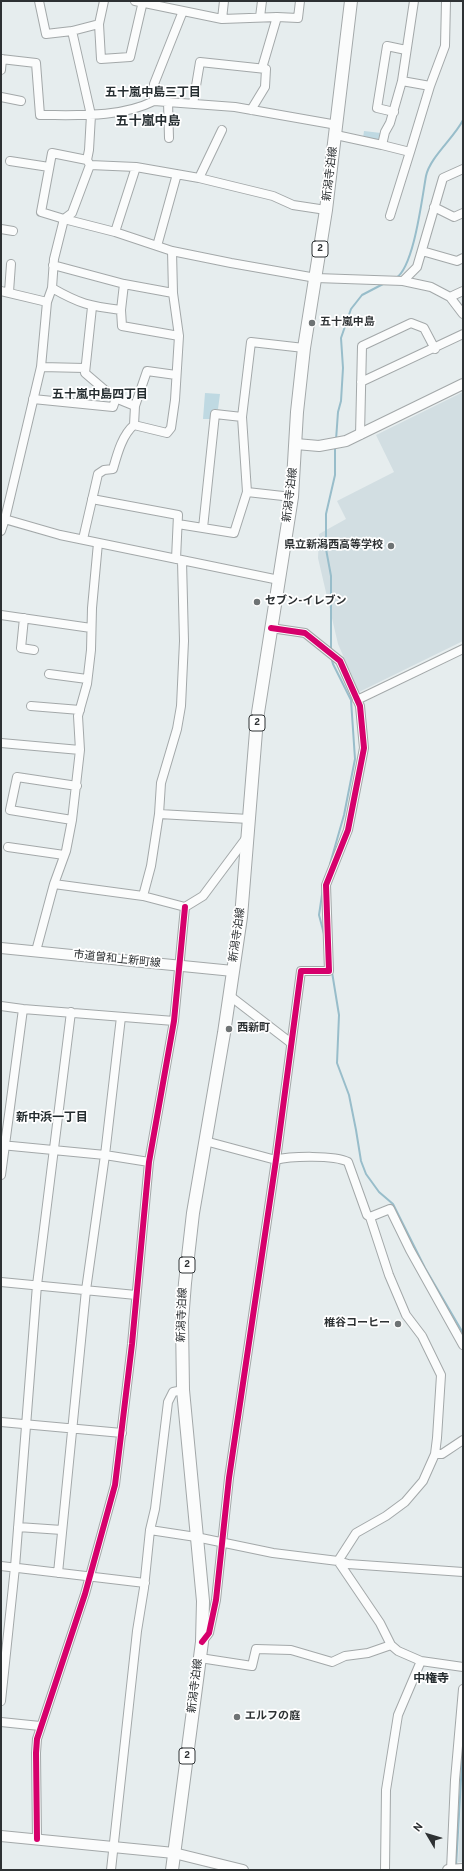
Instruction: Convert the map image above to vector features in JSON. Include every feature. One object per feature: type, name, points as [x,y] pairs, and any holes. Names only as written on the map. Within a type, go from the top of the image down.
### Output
[{"type":"main road","name":"新潟寺泊線","points":[[172,1870],[202,1642],[203,1601],[183,1390],[182,1321],[184,1283],[193,1213],[230,996],[241,917],[257,719],[292,497],[297,412],[304,348],[326,210],[351,1]]},
{"type":"street","points":[[39,1],[46,34],[72,31],[99,24]]},
{"type":"street","points":[[104,1],[99,24],[101,60],[130,58],[140,2],[222,19],[260,17],[298,18],[300,1]]},
{"type":"street","points":[[222,19],[224,1]]},
{"type":"street","points":[[260,17],[262,1]]},
{"type":"street","points":[[382,145],[385,132],[394,112],[402,81],[414,1]]},
{"type":"street","points":[[390,216],[430,86],[445,46],[446,1]]},
{"type":"street","points":[[154,101],[154,84],[183,12]]},
{"type":"street","points":[[262,68],[277,17]]},
{"type":"street","points":[[1,530],[41,367],[47,302],[52,288],[53,265],[64,219],[72,212],[88,163],[91,115],[72,31]]},
{"type":"street","points":[[394,112],[377,108],[387,46],[406,50]]},
{"type":"street","points":[[1,70],[2,59],[36,63],[40,115],[91,115],[142,107],[154,101],[193,104],[251,110],[336,130],[382,145],[410,152]]},
{"type":"street","points":[[193,104],[200,62],[266,69],[265,87],[251,110]]},
{"type":"street","points":[[402,81],[430,86]]},
{"type":"street","points":[[1,97],[20,101]]},
{"type":"street","points":[[168,102],[169,138]]},
{"type":"street","points":[[199,178],[222,130]]},
{"type":"street","points":[[326,210],[294,205],[273,196],[199,178],[136,166],[88,163],[52,153],[41,212],[115,232],[172,251],[316,278],[403,281],[431,287],[450,297],[463,314]]},
{"type":"street","points":[[10,161],[49,167]]},
{"type":"street","points":[[115,232],[136,166]]},
{"type":"street","points":[[403,281],[417,267],[444,178],[463,169]]},
{"type":"street","points":[[157,246],[177,174]]},
{"type":"street","points":[[434,207],[454,217],[463,213]]},
{"type":"street","points":[[1,229],[13,231]]},
{"type":"street","points":[[134,426],[167,433],[171,428],[175,400],[179,336],[173,293],[172,251]]},
{"type":"street","points":[[422,251],[456,261],[463,258]]},
{"type":"street","points":[[11,264],[5,292],[47,302]]},
{"type":"street","points":[[53,265],[124,284],[173,293]]},
{"type":"street","points":[[124,284],[121,310],[122,326],[179,336]]},
{"type":"street","points":[[52,288],[76,302],[92,307],[121,310]]},
{"type":"street","points":[[450,297],[463,291]]},
{"type":"street","points":[[92,307],[85,372],[116,398],[135,406]]},
{"type":"street","points":[[360,435],[362,346],[411,323],[424,328],[435,349]]},
{"type":"street","points":[[361,382],[435,349],[463,334]]},
{"type":"street","points":[[178,524],[234,533],[246,492],[242,417],[252,342],[304,348]]},
{"type":"street","points":[[41,367],[86,368]]},
{"type":"street","points":[[83,539],[98,474],[104,470],[113,469],[124,439],[130,429],[134,426],[135,406],[148,371],[176,375]]},
{"type":"street","points":[[296,444],[319,446],[330,445],[360,435],[463,384]]},
{"type":"street","points":[[34,399],[113,407],[116,398]]},
{"type":"street","points":[[203,528],[215,414],[242,417]]},
{"type":"street","points":[[246,492],[292,497]]},
{"type":"street","points":[[92,499],[178,515],[184,641],[181,706],[177,728],[161,783],[159,814],[151,866],[143,896]]},
{"type":"street","points":[[3,518],[60,535],[279,580]]},
{"type":"street","points":[[36,951],[54,884],[64,855],[72,820],[80,750],[78,716],[87,679],[91,650],[91,628],[98,543]]},
{"type":"street","points":[[1,615],[91,628]]},
{"type":"street","points":[[24,618],[20,648],[34,650]]},
{"type":"street","points":[[202,1642],[209,1633],[213,1613],[229,1478],[276,1160],[301,971],[329,971],[326,885],[348,830],[364,748],[360,706],[340,661],[305,633],[271,628]]},
{"type":"street","points":[[357,700],[463,649]]},
{"type":"street","points":[[49,674],[87,679]]},
{"type":"street","points":[[31,706],[80,710]]},
{"type":"street","points":[[1,743],[80,750]]},
{"type":"street","points":[[72,820],[10,810],[17,778],[77,786]]},
{"type":"street","points":[[159,814],[249,819]]},
{"type":"street","points":[[54,884],[143,896],[185,907],[203,896],[248,835]]},
{"type":"street","points":[[8,847],[64,855]]},
{"type":"street","points":[[37,1838],[36,1753],[40,1726],[69,1640],[73,1633],[115,1485],[122,1433],[149,1162],[174,1021],[185,907]]},
{"type":"street","name":"市道曽和上新町線","points":[[1,948],[233,971]]},
{"type":"street","points":[[230,996],[291,1043]]},
{"type":"street","points":[[1,1006],[174,1021]]},
{"type":"street","points":[[1,1175],[3,1145],[23,1009]]},
{"type":"street","points":[[1,1701],[15,1567],[37,1284],[70,1012]]},
{"type":"street","points":[[58,1572],[86,1290],[105,1155],[121,1017]]},
{"type":"street","points":[[205,1141],[276,1160],[285,1158],[318,1158],[343,1159],[348,1162],[367,1215],[370,1217],[389,1275],[406,1315],[422,1336],[441,1375],[435,1454],[423,1481],[405,1502],[386,1516],[356,1533],[338,1561]]},
{"type":"street","points":[[3,1145],[105,1155],[149,1162]]},
{"type":"street","points":[[370,1217],[390,1209],[410,1250],[463,1345]]},
{"type":"street","points":[[1,1282],[37,1284],[136,1295]]},
{"type":"street","points":[[111,1870],[124,1738],[137,1631],[145,1583],[150,1530],[155,1509],[168,1402],[173,1392],[183,1390]]},
{"type":"street","points":[[1,1422],[122,1433]]},
{"type":"street","points":[[435,1454],[442,1454],[463,1440]]},
{"type":"street","points":[[18,1528],[62,1530]]},
{"type":"street","points":[[150,1530],[196,1537],[273,1553],[338,1561],[348,1564],[463,1572]]},
{"type":"street","points":[[338,1561],[380,1623],[391,1645],[398,1651],[421,1661],[463,1667]]},
{"type":"street","points":[[1,1566],[145,1583]]},
{"type":"street","points":[[200,1658],[252,1666],[256,1649],[291,1650],[332,1662],[345,1656],[368,1653],[391,1645]]},
{"type":"street","points":[[386,1870],[386,1790],[398,1715],[421,1661]]},
{"type":"street","points":[[463,1689],[455,1780],[450,1870],[463,1869]]},
{"type":"street","points":[[1,1722],[40,1726]]},
{"type":"street","points":[[455,1780],[463,1776]]},
{"type":"street","points":[[1,1836],[37,1838],[83,1846],[114,1846],[174,1853],[229,1869],[243,1870]]},
{"type":"shaded area","points":[[364,131],[381,133],[378,140],[363,138]]},
{"type":"shaded area","name":"県立新潟西高等学校","points":[[463,392],[463,641],[359,692],[338,644],[318,558],[319,534],[346,519],[337,501],[394,472],[376,435]]},
{"type":"shaded area","points":[[205,393],[220,394],[218,409],[213,409],[212,419],[203,419]]},
{"type":"shaded area","points":[[463,1780],[463,1862],[458,1862],[462,1781]]},
{"type":"waterway","points":[[396,278],[408,261],[416,231],[428,169],[463,120]]},
{"type":"waterway","points":[[336,440],[338,412],[341,401],[343,368],[341,338],[351,309],[362,295],[385,283]]},
{"type":"waterway","points":[[331,650],[331,576],[326,549],[326,514],[335,475],[335,446]]},
{"type":"waterway","points":[[330,864],[344,815],[355,759],[351,700],[331,657]]},
{"type":"waterway","points":[[323,888],[319,915],[324,934]]},
{"type":"waterway","points":[[332,972],[339,1015],[337,1063],[349,1095],[361,1161],[366,1174],[379,1192],[393,1204],[425,1268],[463,1333]]},
{"type":"waterway","points":[[456,1867],[463,1745]]},
{"type":"cycle path","points":[[202,1642],[209,1633],[216,1600],[229,1478],[276,1160],[301,971],[329,971],[326,885],[348,830],[364,748],[360,706],[340,661],[305,633],[271,628]]},
{"type":"cycle path","points":[[37,1839],[37,1739],[85,1594],[115,1485],[132,1344],[149,1162],[174,1021],[185,907]]},
{"type":"place","name":"五十嵐中島","points":[[312,323]]},
{"type":"place","name":"県立新潟西高等学校","points":[[391,546]]},
{"type":"place","name":"セブン-イレブン","points":[[257,602]]},
{"type":"place","name":"西新町","points":[[229,1029]]},
{"type":"place","name":"椎谷コーヒー","points":[[398,1324]]},
{"type":"place","name":"エルフの庭","points":[[237,1717]]},
{"type":"district","name":"五十嵐中島三丁目","points":[[153,94]]},
{"type":"district","name":"五十嵐中島","points":[[148,122]]},
{"type":"district","name":"五十嵐中島四丁目","points":[[100,396]]},
{"type":"district","name":"新中浜一丁目","points":[[52,1119]]},
{"type":"district","name":"中権寺","points":[[431,1680]]}]
